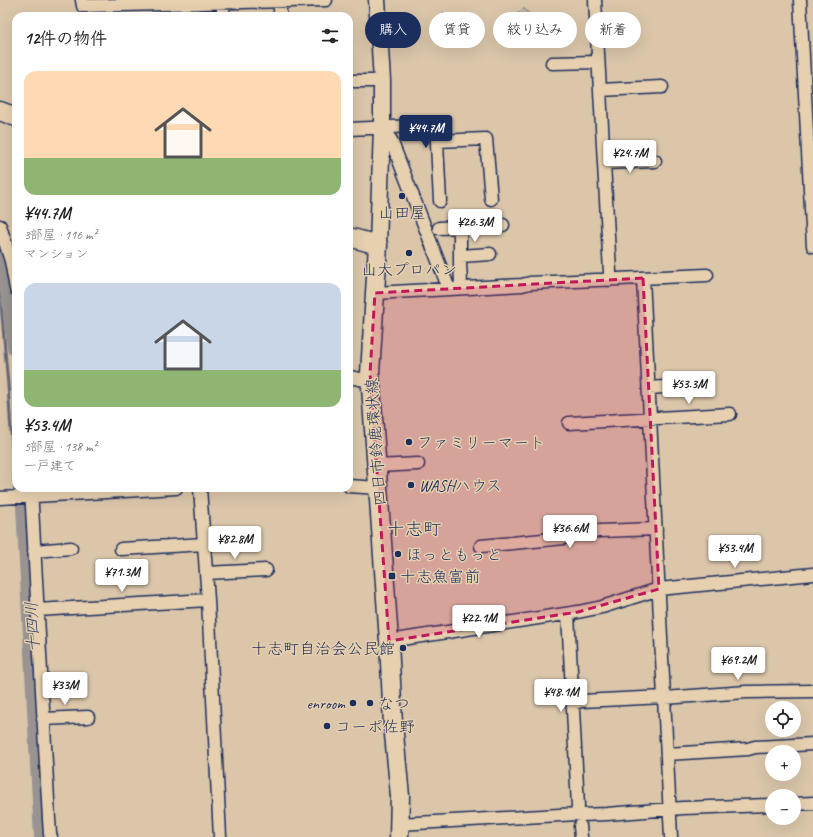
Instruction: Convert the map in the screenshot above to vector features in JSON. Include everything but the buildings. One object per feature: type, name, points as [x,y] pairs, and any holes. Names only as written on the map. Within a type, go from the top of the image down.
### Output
[{"type":"main road","points":[[0,111],[12,116]]},
{"type":"main road","points":[[353,238],[378,245]]},
{"type":"main road","name":"四日市鈴鹿環状線","points":[[378,245],[371,381],[389,641],[392,709],[400,796],[399,830]]},
{"type":"street","points":[[82,0],[83,6],[112,3],[142,10],[193,3],[223,1],[326,0]]},
{"type":"street","points":[[377,0],[382,81],[378,245]]},
{"type":"street","points":[[595,0],[610,272],[609,280]]},
{"type":"street","points":[[800,0],[813,246]]},
{"type":"street","points":[[223,1],[223,12]]},
{"type":"street","points":[[280,1],[280,12]]},
{"type":"street","points":[[193,3],[193,12]]},
{"type":"street","points":[[552,63],[598,62]]},
{"type":"street","points":[[353,81],[382,81]]},
{"type":"street","points":[[600,90],[662,87]]},
{"type":"street","points":[[353,129],[436,125],[440,201]]},
{"type":"street","points":[[382,128],[391,140],[455,288]]},
{"type":"street","points":[[437,141],[486,139],[491,199]]},
{"type":"street","points":[[604,163],[655,161]]},
{"type":"street","points":[[439,228],[503,225]]},
{"type":"street","points":[[0,226],[12,267]]},
{"type":"street","points":[[455,288],[461,284],[459,261],[461,256],[460,227]]},
{"type":"street","points":[[461,256],[490,254]]},
{"type":"street","points":[[375,293],[522,285],[530,283],[707,275]]},
{"type":"street","points":[[643,278],[671,837]]},
{"type":"street","points":[[353,378],[371,381]]},
{"type":"street","points":[[649,388],[694,385]]},
{"type":"street","points":[[569,423],[650,420],[730,414]]},
{"type":"street","points":[[377,466],[418,464]]},
{"type":"street","points":[[353,486],[378,488]]},
{"type":"street","points":[[0,498],[28,494],[77,492]]},
{"type":"street","points":[[200,492],[208,600],[220,837]]},
{"type":"street","points":[[28,494],[34,551],[51,837]]},
{"type":"street","points":[[481,546],[564,538],[572,532],[656,529]]},
{"type":"street","points":[[121,550],[204,544]]},
{"type":"street","points":[[34,551],[71,548]]},
{"type":"street","points":[[206,573],[266,570]]},
{"type":"street","points":[[389,641],[568,614],[602,607],[659,589],[813,574]]},
{"type":"street","points":[[37,610],[208,600]]},
{"type":"street","points":[[568,614],[578,806],[576,814]]},
{"type":"street","points":[[572,704],[581,701],[664,698],[746,692],[813,691]]},
{"type":"street","points":[[43,719],[88,716]]},
{"type":"street","points":[[667,754],[813,744]]},
{"type":"street","points":[[801,804],[813,803]]},
{"type":"street","points":[[399,830],[576,814],[607,814],[670,809],[765,805]]},
{"type":"highlighted area","points":[[643,278],[659,589],[578,612],[389,641],[370,373],[375,293]]},
{"type":"shaded area","points":[[523,8],[527,12],[519,12]]},
{"type":"waterway","name":"十四川","points":[[0,252],[12,314]]},
{"type":"waterway","points":[[0,293],[12,447]]},
{"type":"waterway","name":"十四川","points":[[24,492],[43,837]]},
{"type":"place","name":"山田屋","points":[[402,196]]},
{"type":"place","name":"山大プロパン","points":[[409,253]]},
{"type":"place","name":"ファミリーマート","points":[[409,442]]},
{"type":"place","name":"WASHハウス","points":[[411,485]]},
{"type":"place","name":"ほっともっと","points":[[398,554]]},
{"type":"place","name":"十志魚富前","points":[[392,576]]},
{"type":"place","name":"十志町自治会公民館","points":[[403,648]]},
{"type":"place","name":"enroom","points":[[353,703]]},
{"type":"place","name":"なつ","points":[[370,703]]},
{"type":"place","name":"コーポ佐野","points":[[327,726]]},
{"type":"district","name":"十志町","points":[[414,529]]}]
